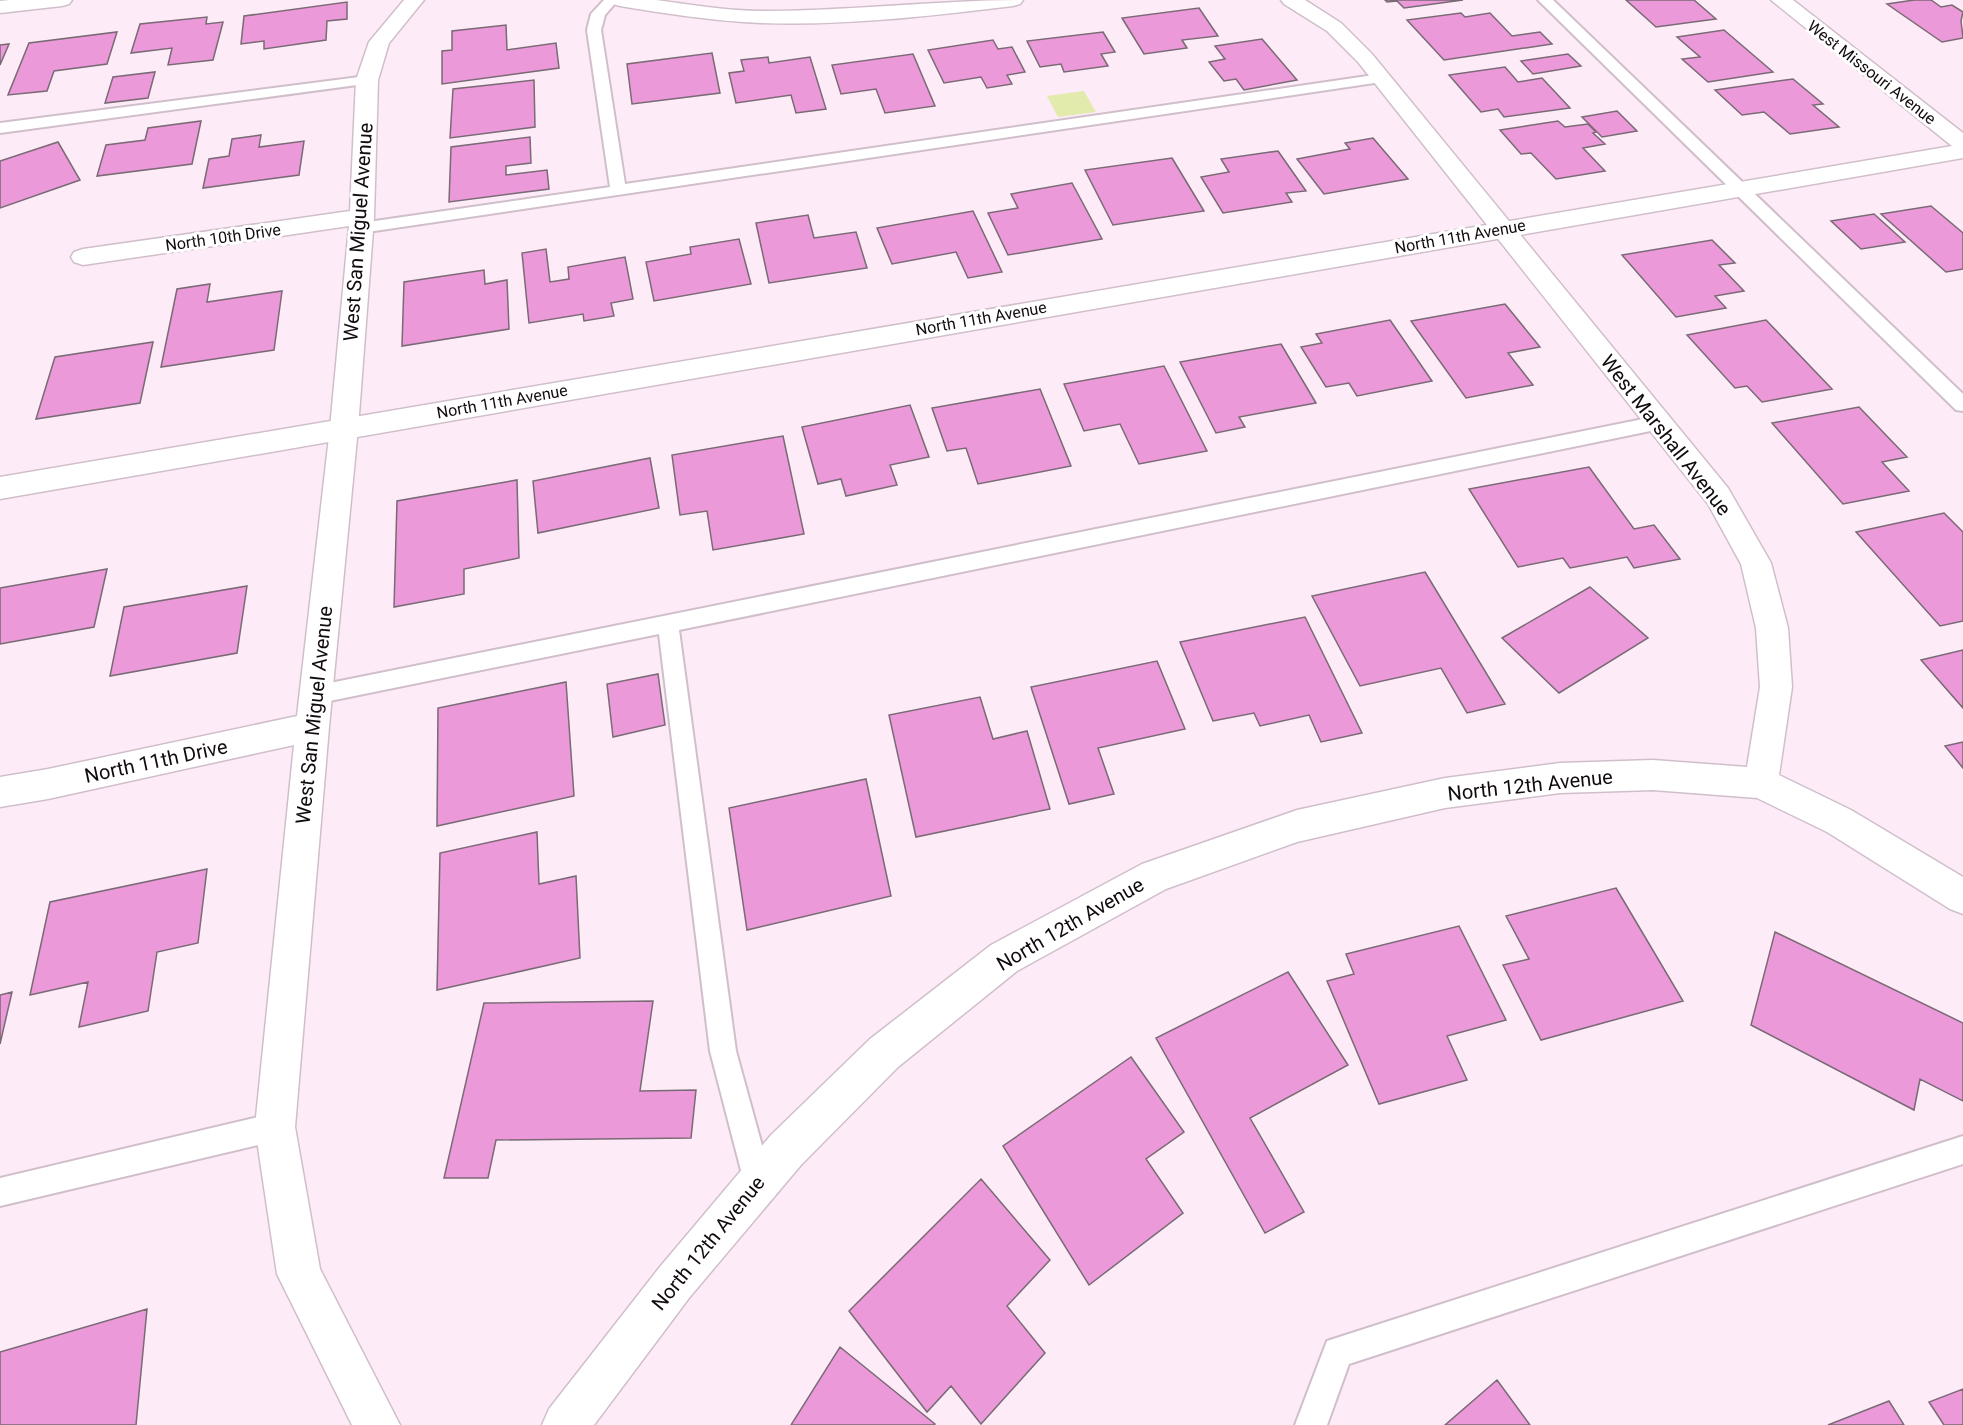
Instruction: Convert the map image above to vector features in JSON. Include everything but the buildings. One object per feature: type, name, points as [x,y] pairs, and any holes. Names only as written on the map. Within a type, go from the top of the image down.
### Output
[{"type":"street","points":[[0,7],[62,0]]},
{"type":"street","name":"West San Miguel Avenue","points":[[377,1425],[299,1274],[275,1127],[313,711],[345,428],[362,222],[368,80],[379,42],[414,0]]},
{"type":"street","points":[[620,0],[684,11],[762,17],[841,16],[925,11],[1013,0]]},
{"type":"street","name":"West Marshall Avenue","points":[[1292,0],[1334,27],[1365,58],[1718,496],[1756,563],[1772,628],[1776,687],[1761,783]]},
{"type":"street","name":"West Missouri Avenue","points":[[1781,0],[1963,144]]},
{"type":"street","name":"North 11th Avenue","points":[[0,488],[1963,150]]},
{"type":"street","name":"North 10th Drive","points":[[83,257],[362,222]]},
{"type":"street","name":"North 11th Drive","points":[[0,792],[48,784],[313,711]]},
{"type":"street","name":"North 12th Avenue","points":[[565,1425],[674,1283],[758,1182],[786,1150],[884,1053],[1005,958],[1155,876],[1297,826],[1445,793],[1560,778],[1636,775],[1761,783]]},
{"type":"street","points":[[1761,783],[1839,821],[1963,897]]},
{"type":"lane","points":[[611,0],[598,14],[594,30],[618,190]]},
{"type":"lane","points":[[1545,0],[1963,405]]},
{"type":"lane","points":[[362,222],[618,190],[1381,78]]},
{"type":"lane","points":[[0,128],[368,80]]},
{"type":"lane","points":[[313,711],[668,624],[1658,423]]},
{"type":"lane","points":[[668,624],[723,1051],[758,1182]]},
{"type":"lane","points":[[0,1192],[275,1127]]},
{"type":"lane","points":[[1311,1425],[1338,1352],[1963,1150]]},
{"type":"green space","points":[[1084,91],[1096,112],[1058,117],[1047,96]]}]
